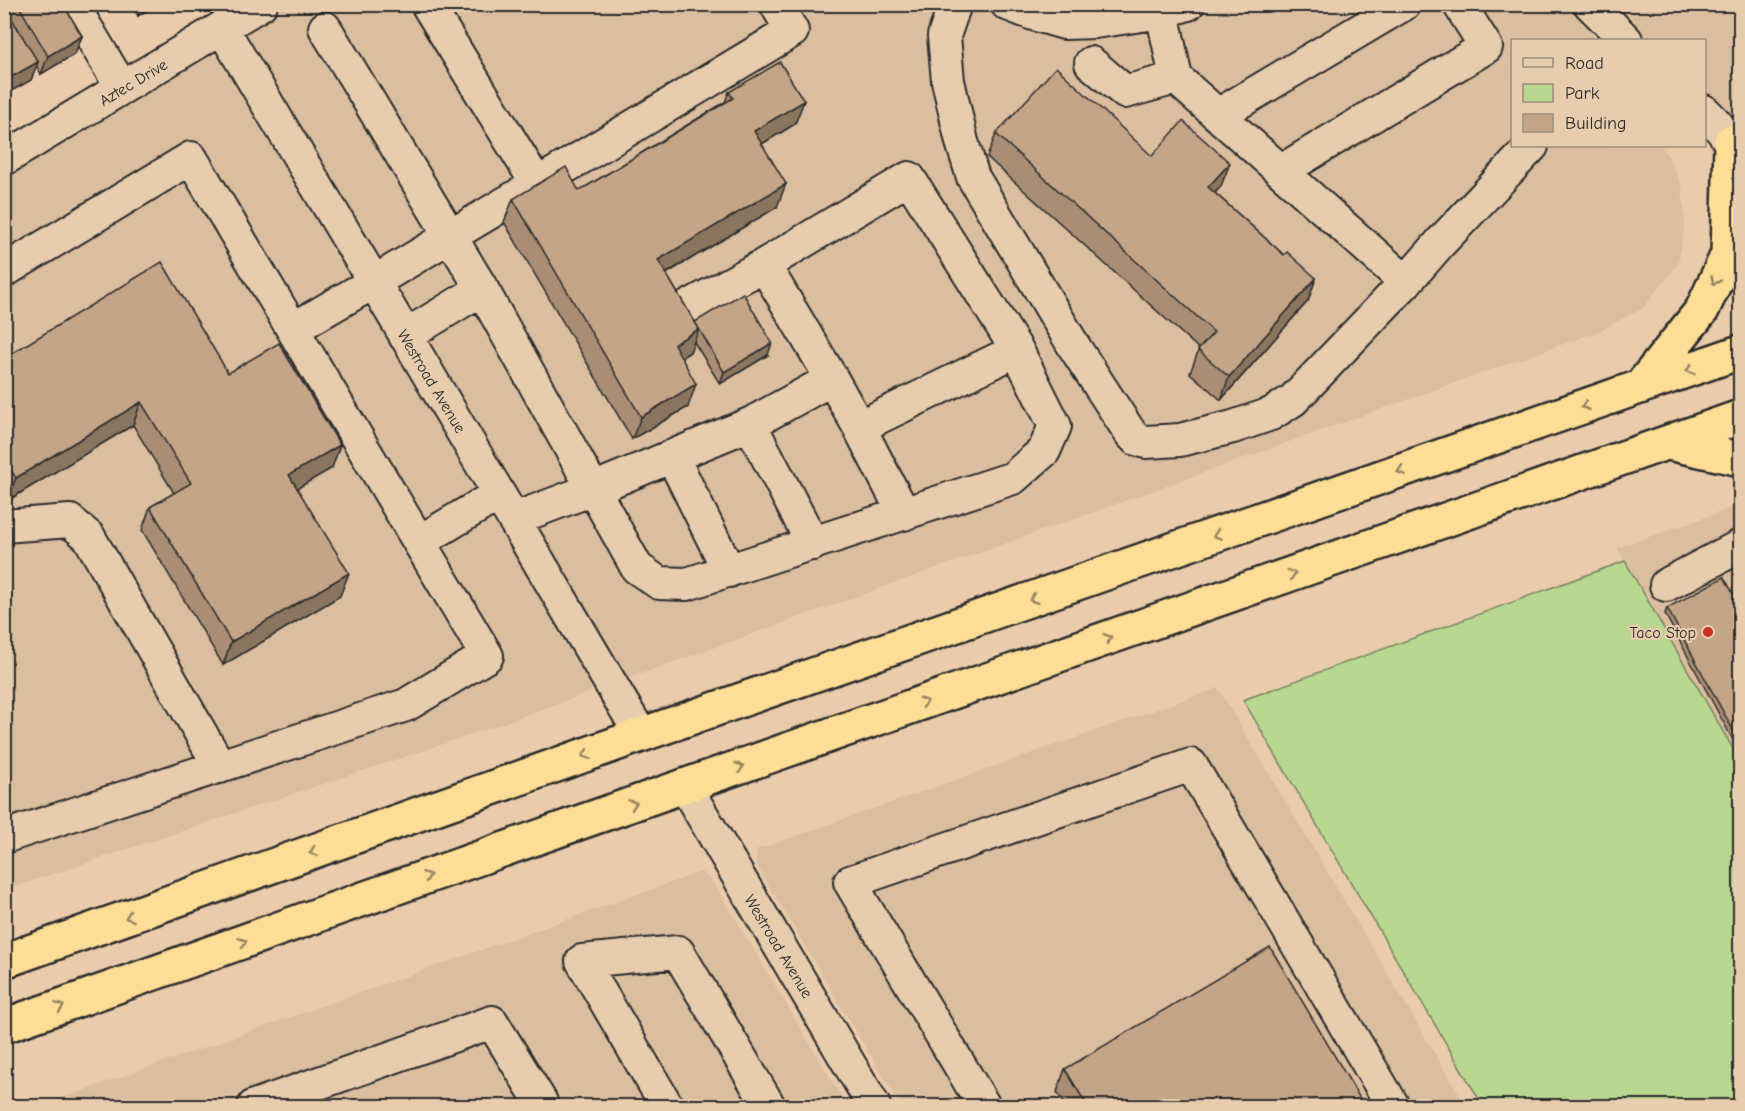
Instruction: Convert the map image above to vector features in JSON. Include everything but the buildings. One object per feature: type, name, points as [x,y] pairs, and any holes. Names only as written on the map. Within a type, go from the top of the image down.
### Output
[{"type":"highway","points":[[1640,387],[1702,310],[1728,254],[1737,151]]},
{"type":"highway","points":[[4,961],[641,735],[1740,352]]},
{"type":"highway","points":[[4,1026],[1740,417]]},
{"type":"highway","points":[[1668,443],[1740,459]]},
{"type":"street","points":[[72,4],[122,88]]},
{"type":"street","name":"Aztec Drive","points":[[4,159],[261,4]]},
{"type":"street","points":[[427,4],[537,184]]},
{"type":"street","points":[[293,329],[792,31],[776,4]]},
{"type":"street","points":[[955,4],[944,36],[948,81],[962,142],[973,177],[1075,348],[1131,434],[1146,442],[1180,440],[1233,427],[1271,414],[1293,400],[1531,147]]},
{"type":"street","points":[[1218,115],[1404,4]]},
{"type":"street","points":[[1281,171],[1486,47],[1460,4]]},
{"type":"street","points":[[1590,4],[1625,39]]},
{"type":"street","points":[[1025,8],[1064,23],[1095,22],[1175,8],[1176,78],[1406,282]]},
{"type":"street","name":"Westroad Avenue","points":[[222,28],[641,735]]},
{"type":"street","points":[[325,28],[482,289],[637,568],[659,583],[687,584],[1013,478],[1044,451],[1054,426],[1017,350],[909,178],[764,265],[682,310]]},
{"type":"street","points":[[1091,63],[1125,92],[1176,78]]},
{"type":"street","points":[[1706,113],[1720,126],[1737,151]]},
{"type":"street","points":[[4,271],[191,158],[487,656],[406,705],[4,837]]},
{"type":"street","points":[[764,265],[860,427],[904,514]]},
{"type":"street","points":[[405,336],[482,289]]},
{"type":"street","points":[[860,427],[1017,350]]},
{"type":"street","points":[[419,542],[506,507],[592,489],[750,424],[832,379]]},
{"type":"street","points":[[750,424],[813,543]]},
{"type":"street","points":[[672,456],[729,571]]},
{"type":"street","points":[[4,526],[70,521],[89,537],[220,767]]},
{"type":"street","points":[[1666,585],[1740,546]]},
{"type":"street","points":[[984,1107],[850,882],[1191,765],[1393,1107]]},
{"type":"street","name":"Westroad Avenue","points":[[685,786],[874,1107]]},
{"type":"street","points":[[667,1107],[582,961],[678,952],[769,1107]]},
{"type":"street","points":[[254,1107],[492,1022],[537,1105]]},
{"type":"shaded area","points":[[1007,4],[1033,14],[1188,4],[1575,5],[1595,39],[1511,39],[1511,147],[1662,147],[1682,185],[1685,224],[1678,264],[1643,308],[1597,332],[461,738],[5,890],[5,159],[261,5]]},
{"type":"shaded area","points":[[1590,5],[1740,5],[1740,161],[1706,112],[1706,39],[1625,39]]},
{"type":"shaded area","points":[[1740,505],[1740,761],[1617,548]]},
{"type":"shaded area","points":[[1218,688],[1466,1106],[901,1106],[760,871],[756,862],[756,850]]},
{"type":"shaded area","points":[[701,872],[714,883],[847,1106],[40,1106]]},
{"type":"green space","points":[[1625,561],[1740,761],[1740,1106],[1483,1106],[1243,700]]},
{"type":"place","name":"Taco Stop","points":[[1708,632]]}]
